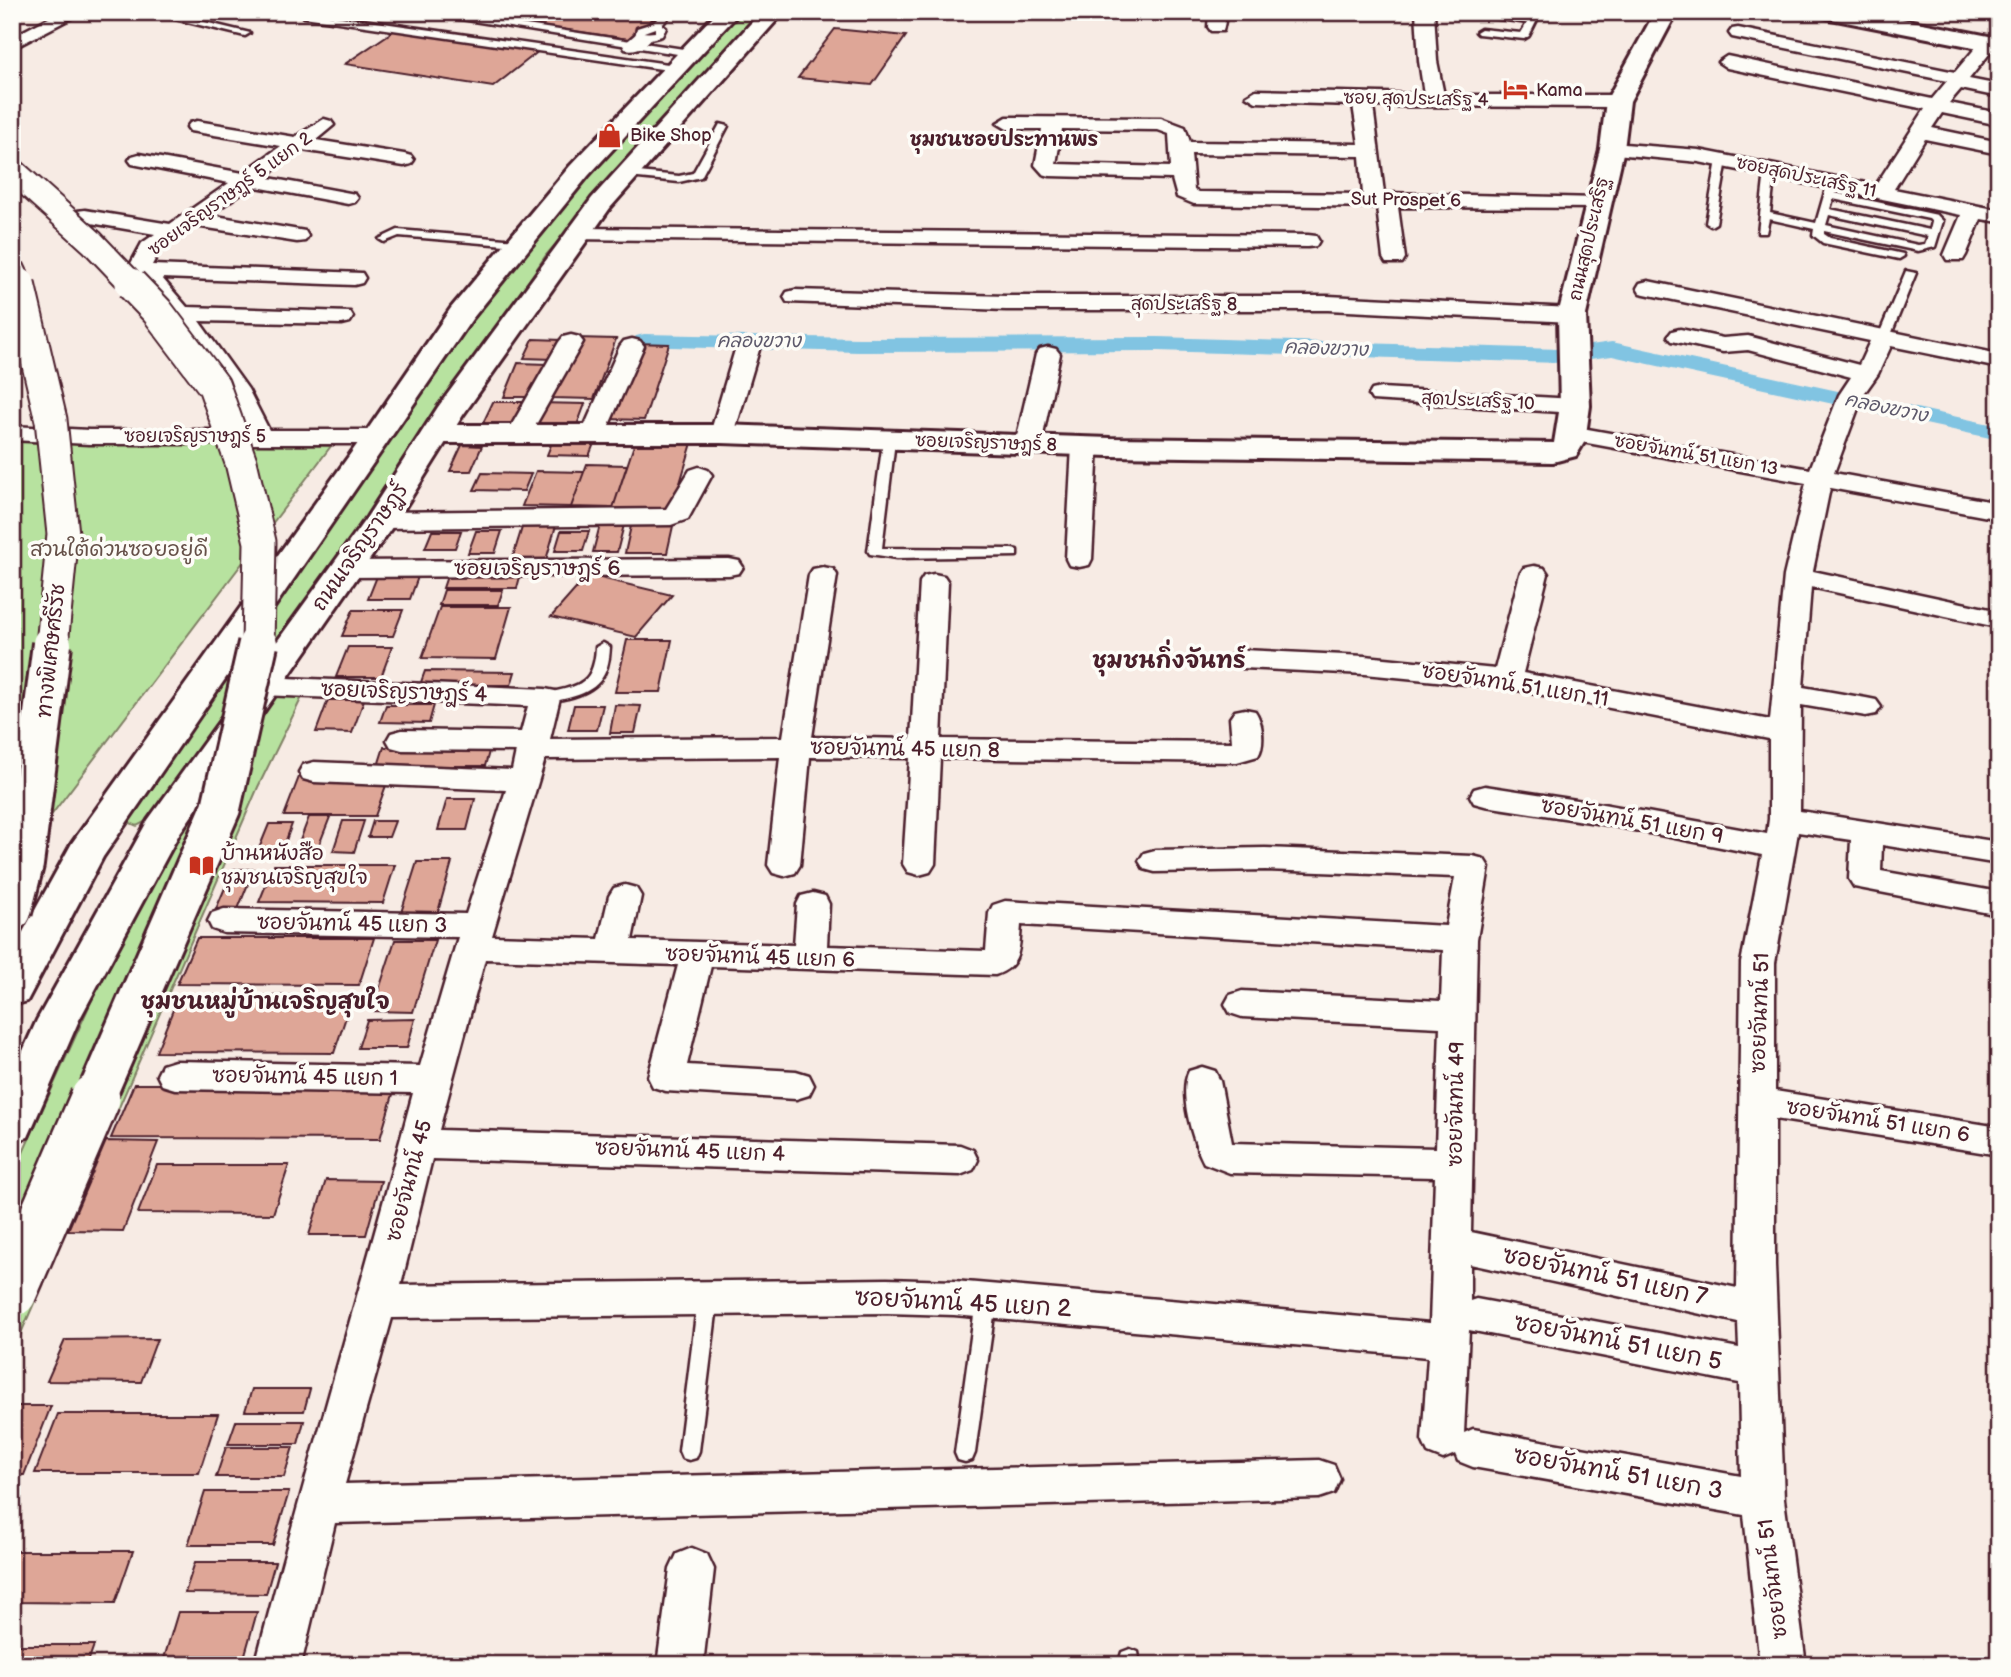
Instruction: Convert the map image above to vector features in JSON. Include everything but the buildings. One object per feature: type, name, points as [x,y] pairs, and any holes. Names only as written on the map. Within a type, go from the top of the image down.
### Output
[{"type":"main road","points":[[12,990],[86,852],[378,437],[461,313],[517,243],[729,12]]},
{"type":"main road","name":"ถนนเจริญราษฎร์","points":[[12,1125],[58,1020],[162,829],[381,520],[436,434],[577,234],[601,202],[773,12]]},
{"type":"main road","name":"ถนนสุดประเสริฐ","points":[[1573,419],[1572,338],[1598,204],[1612,149],[1618,101],[1666,12]]},
{"type":"main road","points":[[1843,13],[1994,44]]},
{"type":"main road","points":[[12,170],[92,242],[158,312],[214,386],[241,462],[260,542],[260,632],[255,667],[221,808],[12,1292]]},
{"type":"main road","name":"ทางพิเศษศรีรัช","points":[[12,268],[21,287],[51,420],[63,534],[49,682],[24,864],[12,911]]},
{"type":"main road","name":"ซอยเจริญราษฎร์ 8","points":[[436,434],[722,434],[1085,446],[1537,454],[1565,449],[1573,419]]},
{"type":"main road","points":[[86,852],[149,854]]},
{"type":"street","points":[[12,44],[74,12]]},
{"type":"street","points":[[1425,12],[1428,61],[1435,100]]},
{"type":"street","points":[[26,19],[52,24]]},
{"type":"street","points":[[1738,33],[1999,91]]},
{"type":"street","points":[[1881,193],[1937,105],[1957,80],[1994,44]]},
{"type":"street","points":[[1727,62],[1999,119]]},
{"type":"street","name":"ซอย สุดประเสริฐ 4","points":[[1256,96],[1362,100],[1618,101]]},
{"type":"street","points":[[1362,100],[1394,258]]},
{"type":"street","points":[[1007,123],[1052,123],[1161,124],[1178,131],[1182,148],[1180,173],[1049,170],[1045,165],[1052,123]]},
{"type":"street","name":"ซอยเจริญราษฎร์ 5 แยก 2","points":[[259,436],[247,406],[214,355],[140,264],[150,248],[324,125]]},
{"type":"street","points":[[197,127],[404,160]]},
{"type":"street","points":[[1920,132],[1999,148]]},
{"type":"street","points":[[1182,148],[1370,150]]},
{"type":"street","name":"ซอยสุดประเสริฐ 11","points":[[1612,149],[1722,160],[1831,189],[1881,193],[1999,216]]},
{"type":"street","points":[[139,160],[348,198]]},
{"type":"street","name":"Sut Prospet 6","points":[[1180,173],[1184,193],[1194,198],[1598,204]]},
{"type":"street","points":[[1955,255],[1973,211]]},
{"type":"street","points":[[85,216],[297,236]]},
{"type":"street","points":[[577,234],[1308,241]]},
{"type":"street","points":[[143,271],[354,278]]},
{"type":"street","points":[[1648,288],[1999,361]]},
{"type":"street","name":"สุดประเสริฐ 8","points":[[795,297],[1006,303],[1328,303],[1572,338]]},
{"type":"street","points":[[182,314],[342,317]]},
{"type":"street","points":[[1680,336],[1723,345],[1748,343],[1866,374]]},
{"type":"street","name":"ซอยจันทน์ 51","points":[[1783,1665],[1763,1499],[1757,1309],[1758,962],[1782,833],[1784,732],[1798,576],[1820,477],[1850,401],[1884,337]]},
{"type":"street","points":[[518,435],[571,342]]},
{"type":"street","points":[[593,434],[632,346]]},
{"type":"street","points":[[722,434],[747,350]]},
{"type":"street","points":[[1028,444],[1048,354]]},
{"type":"street","name":"สุดประเสริฐ 10","points":[[1381,395],[1573,419]]},
{"type":"street","name":"ซอยจันทน์ 51 แยก 13","points":[[1573,419],[1820,477],[1999,511]]},
{"type":"street","name":"ซอยเจริญราษฎร์ 5","points":[[12,433],[89,437],[378,437]]},
{"type":"street","points":[[1079,559],[1085,446]]},
{"type":"street","points":[[381,520],[671,517],[679,513],[699,475]]},
{"type":"street","name":"ซอยเจริญราษฎร์ 6","points":[[346,569],[729,567]]},
{"type":"street","points":[[1507,679],[1534,573]]},
{"type":"street","points":[[784,865],[796,747],[824,575]]},
{"type":"street","points":[[1798,576],[1992,618]]},
{"type":"street","points":[[919,864],[934,582]]},
{"type":"street","name":"ซอยจันทน์ 51 แยก 11","points":[[1243,659],[1365,665],[1507,679],[1784,732]]},
{"type":"street","name":"ซอยเจริญราษฎร์ 4","points":[[262,686],[545,698]]},
{"type":"street","points":[[1788,694],[1866,707]]},
{"type":"street","name":"ซอยจันทน์ 45","points":[[278,1665],[318,1504],[377,1302],[435,1080],[545,698]]},
{"type":"street","name":"ซอยจันทน์ 45 แยก 8","points":[[530,757],[796,747],[1237,752],[1247,749],[1245,718]]},
{"type":"street","points":[[401,740],[530,757]]},
{"type":"street","points":[[314,772],[530,757]]},
{"type":"street","name":"ซอยจันทน์ 51 แยก 9","points":[[1485,796],[1603,814],[1782,833],[1867,832],[1999,853]]},
{"type":"street","points":[[1867,832],[1865,879],[1999,904]]},
{"type":"street","name":"ซอยจันทน์ 49","points":[[1155,861],[1265,859],[1473,867],[1460,939],[1452,1244],[1463,1329]]},
{"type":"street","points":[[613,952],[625,896]]},
{"type":"street","points":[[810,959],[813,904]]},
{"type":"street","name":"ซอยจันทน์ 45 แยก 6","points":[[475,937],[613,952],[995,963],[1002,957],[1005,913],[1460,939]]},
{"type":"street","name":"ซอยจันทน์ 45 แยก 3","points":[[224,921],[475,937]]},
{"type":"street","points":[[697,955],[666,1077],[796,1085]]},
{"type":"street","points":[[1242,1004],[1458,1015]]},
{"type":"street","name":"ซอยจันทน์ 45 แยก 1","points":[[175,1075],[435,1080]]},
{"type":"street","points":[[1202,1081],[1210,1141],[1217,1153],[1230,1158],[1454,1163]]},
{"type":"street","name":"ซอยจันทน์ 51 แยก 6","points":[[1757,1102],[1999,1140]]},
{"type":"street","name":"ซอยจันทน์ 45 แยก 4","points":[[419,1144],[960,1160]]},
{"type":"street","name":"ซอยจันทน์ 51 แยก 7","points":[[1452,1244],[1757,1309]]},
{"type":"street","name":"ซอยจันทน์ 45 แยก 2","points":[[377,1302],[887,1296],[1463,1329]]},
{"type":"street","name":"ซอยจันทน์ 51 แยก 5","points":[[1463,1329],[1759,1369]]},
{"type":"street","name":"ซอยจันทน์ 51 แยก 3","points":[[1463,1329],[1458,1444],[1763,1499]]},
{"type":"street","points":[[318,1504],[1319,1479]]},
{"type":"street","points":[[680,1665],[692,1569]]},
{"type":"lane","points":[[150,12],[245,33]]},
{"type":"lane","points":[[421,12],[643,36],[683,61]]},
{"type":"lane","points":[[643,36],[669,12]]},
{"type":"lane","points":[[307,15],[683,61]]},
{"type":"lane","points":[[1482,32],[1524,36],[1534,17],[1489,15]]},
{"type":"lane","points":[[628,174],[679,179],[697,175],[723,126]]},
{"type":"lane","points":[[1711,223],[1722,160]]},
{"type":"lane","points":[[1762,232],[1770,171]]},
{"type":"lane","points":[[1764,215],[1820,227],[1924,249],[1930,247],[1938,221],[1933,217],[1831,189],[1823,211],[1820,227],[1818,235],[1827,241],[1899,256]]},
{"type":"lane","points":[[1823,211],[1933,234]]},
{"type":"lane","points":[[384,239],[398,233],[517,243]]},
{"type":"lane","points":[[1884,337],[1910,273]]},
{"type":"lane","points":[[888,441],[874,551],[897,554],[1012,553]]},
{"type":"lane","points":[[545,698],[577,692],[594,683],[604,666],[603,647]]},
{"type":"lane","points":[[689,1451],[708,1298]]},
{"type":"lane","points":[[964,1453],[986,1301]]},
{"type":"green space","points":[[739,12],[762,12],[704,74],[546,255],[429,428],[152,818],[137,826],[126,821],[496,281],[623,134]]},
{"type":"green space","name":"สวนใต้ด่วนซอยอยู่ดี","points":[[12,442],[331,446],[12,867]]},
{"type":"green space","points":[[272,693],[302,697],[258,787],[12,1354],[12,1177],[142,889]]},
{"type":"waterway","name":"คลองขวาง","points":[[644,341],[859,345],[1158,344],[1561,356],[1612,349],[1999,433]]},
{"type":"place","name":"Kama","points":[[1516,90]]},
{"type":"place","name":"Bike Shop","points":[[610,135]]},
{"type":"place","name":"บ้านหนังสือ ชุมชนเจริญสุขใจ","points":[[201,865]]},
{"type":"district","name":"ชุมชนซอยประทานพร","points":[[1004,140]]},
{"type":"district","name":"ชุมชนกิ่งจันทร์","points":[[1169,661]]},
{"type":"district","name":"ชุมชนหมู่บ้านเจริญสุขใจ","points":[[265,1002]]}]
